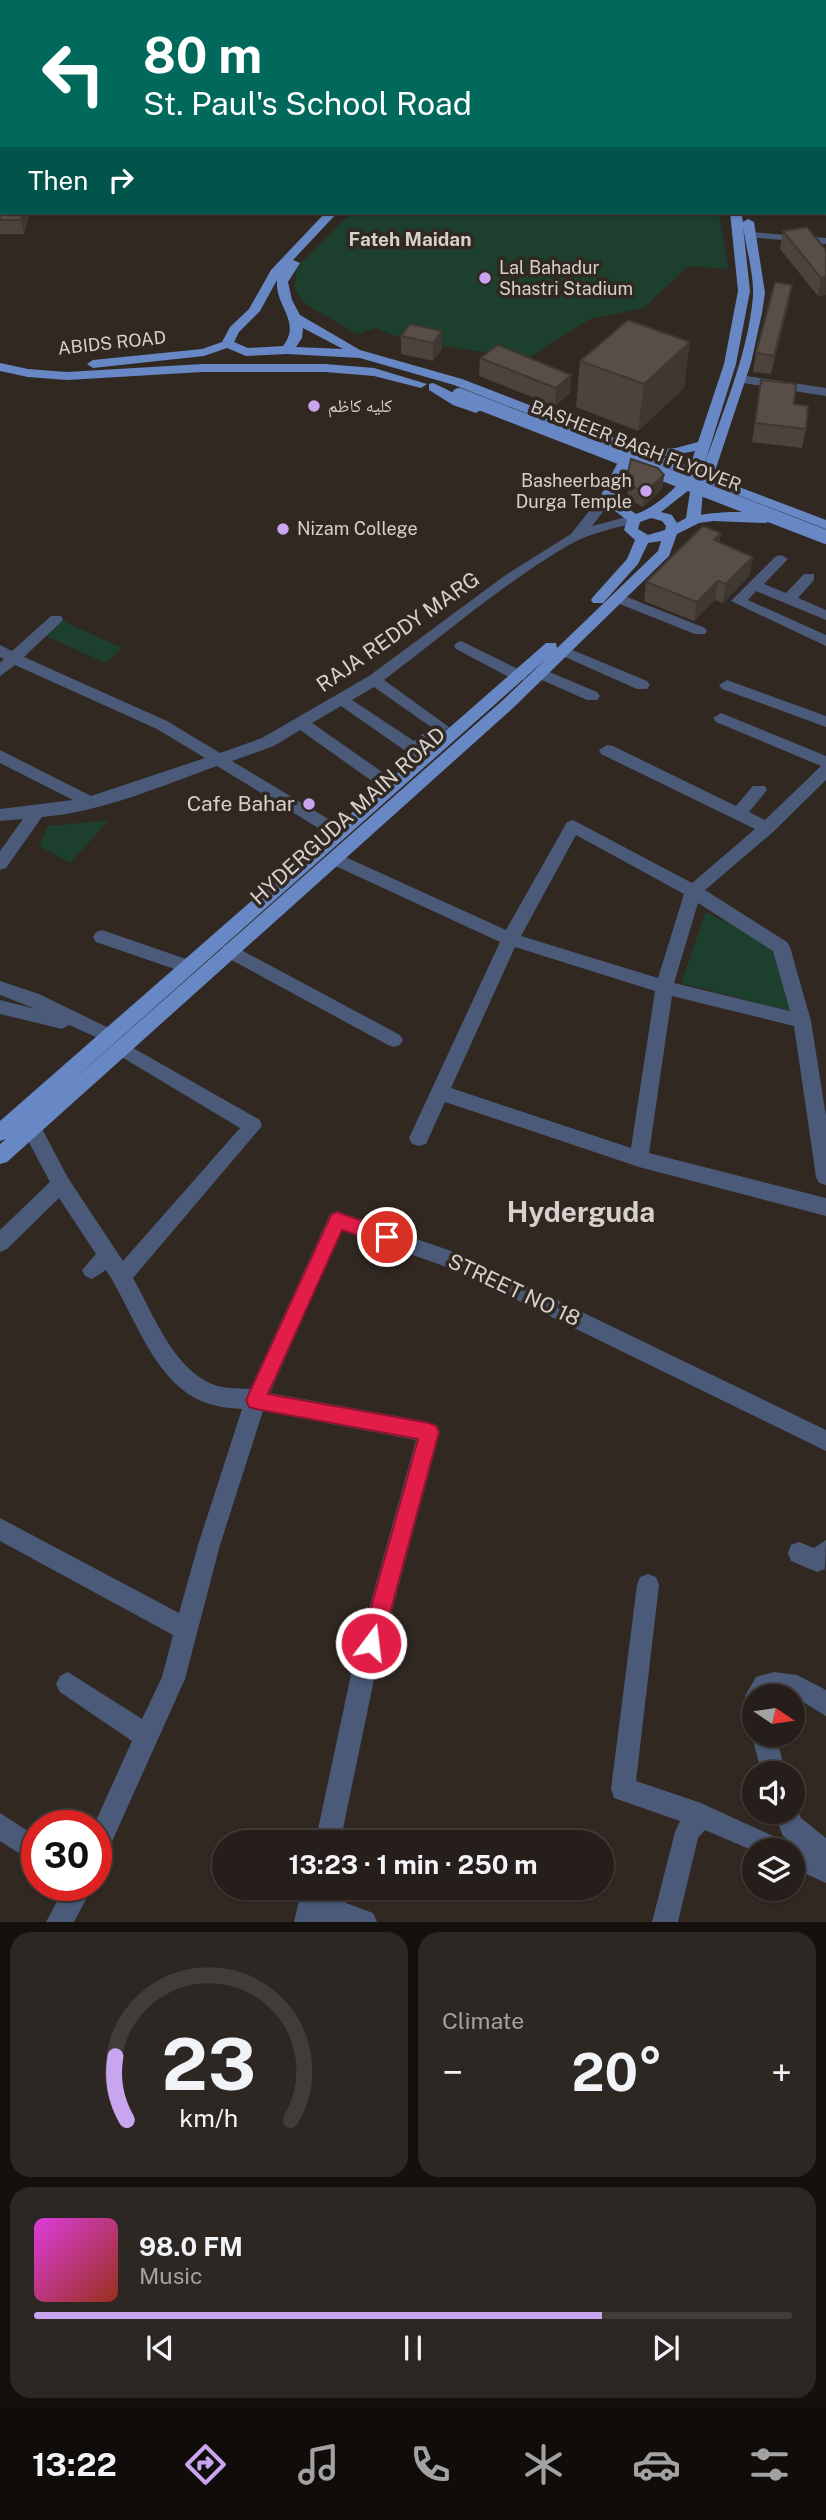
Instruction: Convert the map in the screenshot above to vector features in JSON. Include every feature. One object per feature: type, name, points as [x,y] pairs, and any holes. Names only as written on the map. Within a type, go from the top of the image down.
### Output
[{"type":"main road","points":[[266,367],[227,344],[234,330],[254,310],[275,272],[330,214]]},
{"type":"main road","points":[[288,350],[296,338],[294,317],[282,289],[283,277],[339,214]]},
{"type":"main road","points":[[700,477],[704,443],[730,364],[744,285],[736,214]]},
{"type":"main road","points":[[747,214],[758,286],[756,313],[740,379],[700,477],[691,489],[692,521],[736,517],[766,519]]},
{"type":"main road","points":[[744,285],[758,286]]},
{"type":"main road","points":[[254,310],[272,308],[294,317],[361,354],[435,382],[457,402],[826,542]]},
{"type":"main road","name":"ABIDS ROAD","points":[[0,358],[27,365],[70,366],[204,352],[227,344]]},
{"type":"main road","points":[[202,368],[244,352],[288,350],[361,354]]},
{"type":"main road","points":[[0,367],[28,373],[67,376],[202,368],[355,370],[468,385],[826,527]]},
{"type":"main road","name":"BASHEER BAGH FLYOVER","points":[[435,382],[826,537]]},
{"type":"main road","name":"BASHEER BAGH FLYOVER","points":[[462,393],[826,527]]},
{"type":"main road","points":[[650,514],[671,521],[673,533],[659,539],[643,538],[631,530],[634,519],[606,499],[624,464],[638,451],[669,453],[704,443]]},
{"type":"main road","name":"RAJA REDDY MARG","points":[[634,519],[650,514],[691,489]]},
{"type":"main road","name":"HYDERGUDA MAIN ROAD","points":[[109,1038],[279,914],[335,859],[540,673],[664,554],[673,533],[692,521]]},
{"type":"main road","name":"HYDERGUDA MAIN ROAD","points":[[0,1156],[25,1122],[109,1038],[392,787],[421,753],[519,676],[613,585],[633,561],[643,538]]},
{"type":"main road","name":"HYDERGUDA MAIN ROAD","points":[[0,1133],[25,1122]]},
{"type":"street","points":[[751,235],[826,241]]},
{"type":"street","points":[[740,379],[826,392]]},
{"type":"street","points":[[577,535],[606,499]]},
{"type":"street","name":"RAJA REDDY MARG","points":[[0,815],[36,813],[90,802],[178,776],[217,759],[268,742],[374,680],[512,577],[577,535],[634,519]]},
{"type":"street","points":[[781,559],[738,601],[826,641]]},
{"type":"street","points":[[781,621],[808,576]]},
{"type":"street","points":[[754,585],[826,615]]},
{"type":"street","points":[[617,598],[700,631]]},
{"type":"street","points":[[0,671],[56,619]]},
{"type":"street","points":[[461,646],[519,676]]},
{"type":"street","points":[[0,650],[14,659],[162,725],[339,833]]},
{"type":"street","points":[[563,651],[642,685]]},
{"type":"street","points":[[540,673],[592,696]]},
{"type":"street","points":[[341,700],[421,753],[441,727],[374,680]]},
{"type":"street","points":[[727,685],[826,722]]},
{"type":"street","points":[[721,718],[826,762]]},
{"type":"street","points":[[300,723],[392,787]]},
{"type":"street","points":[[607,750],[767,828]]},
{"type":"street","points":[[0,756],[90,802]]},
{"type":"street","points":[[639,1159],[664,987],[693,891],[767,828],[826,770]]},
{"type":"street","points":[[739,814],[760,790]]},
{"type":"street","points":[[0,864],[36,813]]},
{"type":"street","points":[[419,1138],[510,939],[573,826],[693,891],[781,947],[802,1021],[826,1177]]},
{"type":"street","points":[[335,859],[510,939],[664,987],[802,1021]]},
{"type":"street","points":[[102,937],[186,967]]},
{"type":"street","points":[[230,951],[394,1040]]},
{"type":"street","points":[[0,988],[33,999],[109,1038],[254,1126],[122,1277]]},
{"type":"street","points":[[0,1007],[109,1038]]},
{"type":"street","points":[[439,1092],[639,1159],[826,1207]]},
{"type":"street","points":[[25,1122],[61,1184],[122,1277],[161,1349],[181,1374],[202,1391],[219,1397],[256,1400],[429,1432],[364,1670],[330,1830]]},
{"type":"street","points":[[0,1243],[61,1184]]},
{"type":"street","name":"STREET NO 18","points":[[256,1400],[337,1220],[461,1263],[826,1441]]},
{"type":"street","points":[[92,1270],[108,1256]]},
{"type":"street","points":[[112,1813],[173,1679],[209,1545],[256,1400]]},
{"type":"street","points":[[0,1529],[186,1629]]},
{"type":"street","points":[[799,1553],[817,1561],[826,1552]]},
{"type":"street","points":[[648,1586],[623,1789],[701,1815],[753,1838]]},
{"type":"street","points":[[68,1684],[147,1736]]},
{"type":"street","points":[[770,1684],[789,1684]]},
{"type":"street","points":[[805,1691],[826,1704]]},
{"type":"street","points":[[665,1922],[687,1832],[701,1815]]},
{"type":"street","points":[[791,1824],[826,1854]]},
{"type":"street","points":[[0,1825],[21,1841]]},
{"type":"street","points":[[805,1860],[826,1870]]},
{"type":"street","points":[[59,1922],[70,1901]]},
{"type":"street","points":[[320,1903],[363,1922]]},
{"type":"green space","name":"Lal Bahadur Shastri Stadium","points":[[350,214],[719,214],[728,269],[688,266],[644,308],[590,319],[528,358],[412,342],[375,328],[357,334],[305,304],[294,288],[297,267]]},
{"type":"green space","points":[[61,620],[122,648],[105,663],[44,635]]},
{"type":"green space","points":[[109,820],[70,863],[39,846],[48,826]]},
{"type":"green space","points":[[706,912],[774,947],[790,1011],[681,983]]},
{"type":"building","points":[[0,214],[23,214],[21,220],[0,220]]},
{"type":"building","points":[[807,227],[826,250],[826,277],[821,278],[783,231]]},
{"type":"building","points":[[775,282],[792,285],[774,356],[756,353]]},
{"type":"building","points":[[628,320],[690,342],[644,384],[580,361]]},
{"type":"building","points":[[410,324],[442,331],[433,343],[401,336]]},
{"type":"building","points":[[498,345],[571,375],[556,388],[480,358]]},
{"type":"building","points":[[761,380],[796,384],[794,404],[808,406],[806,429],[755,423]]},
{"type":"building","points":[[631,459],[658,468],[664,475],[644,493],[629,484],[633,478],[628,472]]},
{"type":"building","points":[[703,526],[721,533],[714,540],[753,557],[726,584],[718,581],[697,602],[646,582]]},
{"type":"place","name":"Lal Bahadur Shastri Stadium","points":[[485,278]]},
{"type":"place","name":"كليه كاظم","points":[[314,406]]},
{"type":"place","name":"Basheerbagh Durga Temple","points":[[646,491]]},
{"type":"place","name":"Nizam College","points":[[283,529]]},
{"type":"place","name":"Cafe Bahar","points":[[309,804]]},
{"type":"district","name":"Fateh Maidan","points":[[410,239]]},
{"type":"district","name":"Hyderguda","points":[[581,1212]]},
{"type":"route","points":[[371,1643],[429,1432],[256,1400],[337,1220],[387,1237]]}]
